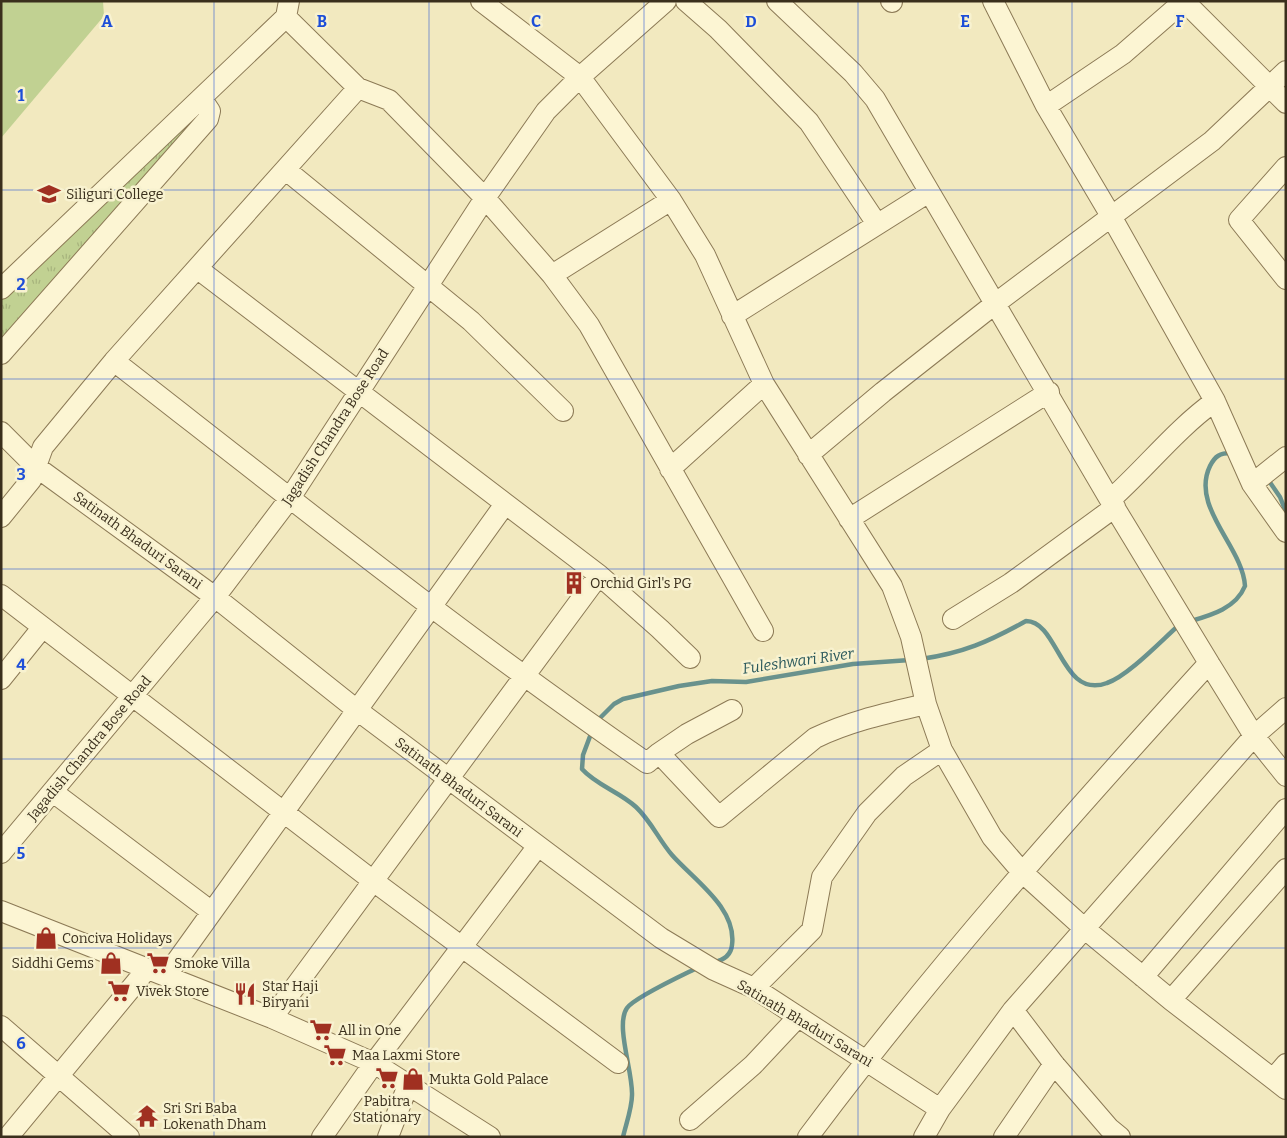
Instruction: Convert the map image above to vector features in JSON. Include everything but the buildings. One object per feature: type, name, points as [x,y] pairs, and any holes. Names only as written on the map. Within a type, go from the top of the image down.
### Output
[{"type":"street","points":[[481,1],[580,77],[671,200],[705,255],[764,384],[892,586],[910,637],[926,704],[942,750],[992,837],[1022,872],[1143,977],[1171,1000],[1282,1077]]},
{"type":"street","name":"Jagadish Chandra Bose Road","points":[[1,853],[215,597],[290,498],[484,198],[546,111],[580,77],[666,1]]},
{"type":"street","points":[[686,1],[718,29],[809,122],[878,224]]},
{"type":"street","points":[[777,1],[864,86],[874,99],[996,302],[1112,503],[1176,605],[1209,663],[1254,736],[1286,776]]},
{"type":"street","points":[[993,1],[1046,106],[1111,216],[1214,401],[1225,427],[1263,472],[1286,532]]},
{"type":"street","points":[[1046,106],[1123,54],[1184,1],[1286,103]]},
{"type":"street","points":[[1,289],[202,99],[287,9],[358,88],[389,100],[484,198],[552,275],[589,325],[764,631]]},
{"type":"street","points":[[808,455],[883,392],[996,302],[1212,141],[1286,71]]},
{"type":"street","points":[[1,516],[31,480],[43,447],[114,361],[358,88]]},
{"type":"street","points":[[1,354],[208,119],[210,111],[202,99]]},
{"type":"street","points":[[1286,167],[1239,220],[1286,279]]},
{"type":"street","points":[[286,170],[471,321],[563,411]]},
{"type":"street","points":[[732,316],[929,192]]},
{"type":"street","points":[[552,275],[671,200]]},
{"type":"street","points":[[198,269],[599,575],[690,658]]},
{"type":"street","points":[[114,361],[523,677],[647,764],[687,734],[732,710]]},
{"type":"street","points":[[670,469],[764,384]]},
{"type":"street","points":[[849,519],[1049,392]]},
{"type":"street","points":[[953,619],[1012,583],[1112,503],[1159,449],[1214,401]]},
{"type":"street","name":"Satinath Bhaduri Sarani","points":[[1,432],[36,466],[215,597],[357,710],[661,938],[714,970],[754,988],[866,1059],[940,1109]]},
{"type":"street","points":[[166,976],[505,504]]},
{"type":"street","points":[[272,1018],[372,880],[599,575]]},
{"type":"street","points":[[1,595],[461,948],[618,1063]]},
{"type":"street","points":[[1,679],[42,628]]},
{"type":"street","points":[[808,1137],[866,1059],[1022,872],[1209,663]]},
{"type":"street","points":[[659,754],[719,817],[815,738],[833,729],[866,718],[926,704]]},
{"type":"street","points":[[924,1137],[940,1109],[1013,1010],[1254,736],[1286,708]]},
{"type":"street","points":[[754,988],[812,930],[822,877],[867,813],[904,776],[942,750]]},
{"type":"street","points":[[53,792],[212,912]]},
{"type":"street","points":[[1143,977],[1286,809]]},
{"type":"street","points":[[322,1137],[374,1063],[538,846]]},
{"type":"street","points":[[1171,1000],[1286,869]]},
{"type":"street","points":[[1,911],[272,1018],[374,1063],[490,1137]]},
{"type":"street","points":[[8,1137],[147,969]]},
{"type":"street","points":[[1013,1010],[1111,1134]]},
{"type":"street","points":[[690,1120],[753,1065],[798,1017]]},
{"type":"street","points":[[1,1026],[129,1137]]},
{"type":"street","points":[[1004,1137],[1054,1064]]},
{"type":"street","points":[[388,1137],[408,1086]]},
{"type":"green space","points":[[1,1],[103,1],[104,16],[1,138]]},
{"type":"green space","points":[[201,107],[204,110],[1,348],[1,297]]},
{"type":"waterway","name":"Fuleshwari River","points":[[1191,621],[1222,610],[1236,600],[1245,586],[1242,571],[1219,527],[1207,497],[1206,481],[1210,466],[1216,457],[1231,453]]},
{"type":"waterway","name":"Fuleshwari River","points":[[1267,478],[1280,497],[1286,512]]},
{"type":"waterway","name":"Fuleshwari River","points":[[921,659],[936,657],[975,646],[1026,621],[1037,624],[1046,633],[1070,671],[1080,680],[1092,685],[1107,683],[1125,673],[1179,625]]},
{"type":"waterway","name":"Fuleshwari River","points":[[596,722],[614,704],[623,699],[679,686],[712,681],[746,682],[853,664],[910,660]]},
{"type":"waterway","name":"Fuleshwari River","points":[[592,731],[583,755],[582,769],[594,780],[623,797],[641,812],[672,855],[712,896],[728,919],[732,932],[731,949],[721,960],[714,962]]},
{"type":"waterway","name":"Fuleshwari River","points":[[623,1137],[632,1100],[632,1085],[623,1026],[627,1008],[649,992],[697,968]]},
{"type":"place","name":"Siliguri College","points":[[49,194]]},
{"type":"place","name":"Orchid Girl's PG","points":[[574,583]]},
{"type":"place","name":"Conciva Holidays","points":[[46,938]]},
{"type":"place","name":"Siddhi Gems","points":[[111,963]]},
{"type":"place","name":"Smoke Villa","points":[[158,963]]},
{"type":"place","name":"Vivek Store","points":[[119,991]]},
{"type":"place","name":"Star Haji Biryani","points":[[245,994]]},
{"type":"place","name":"All in One","points":[[321,1030]]},
{"type":"place","name":"Maa Laxmi Store","points":[[335,1055]]},
{"type":"place","name":"Pabitra Stationary","points":[[387,1078]]},
{"type":"place","name":"Mukta Gold Palace","points":[[413,1079]]},
{"type":"place","name":"Sri Sri Baba Lokenath Dham","points":[[147,1116]]}]
